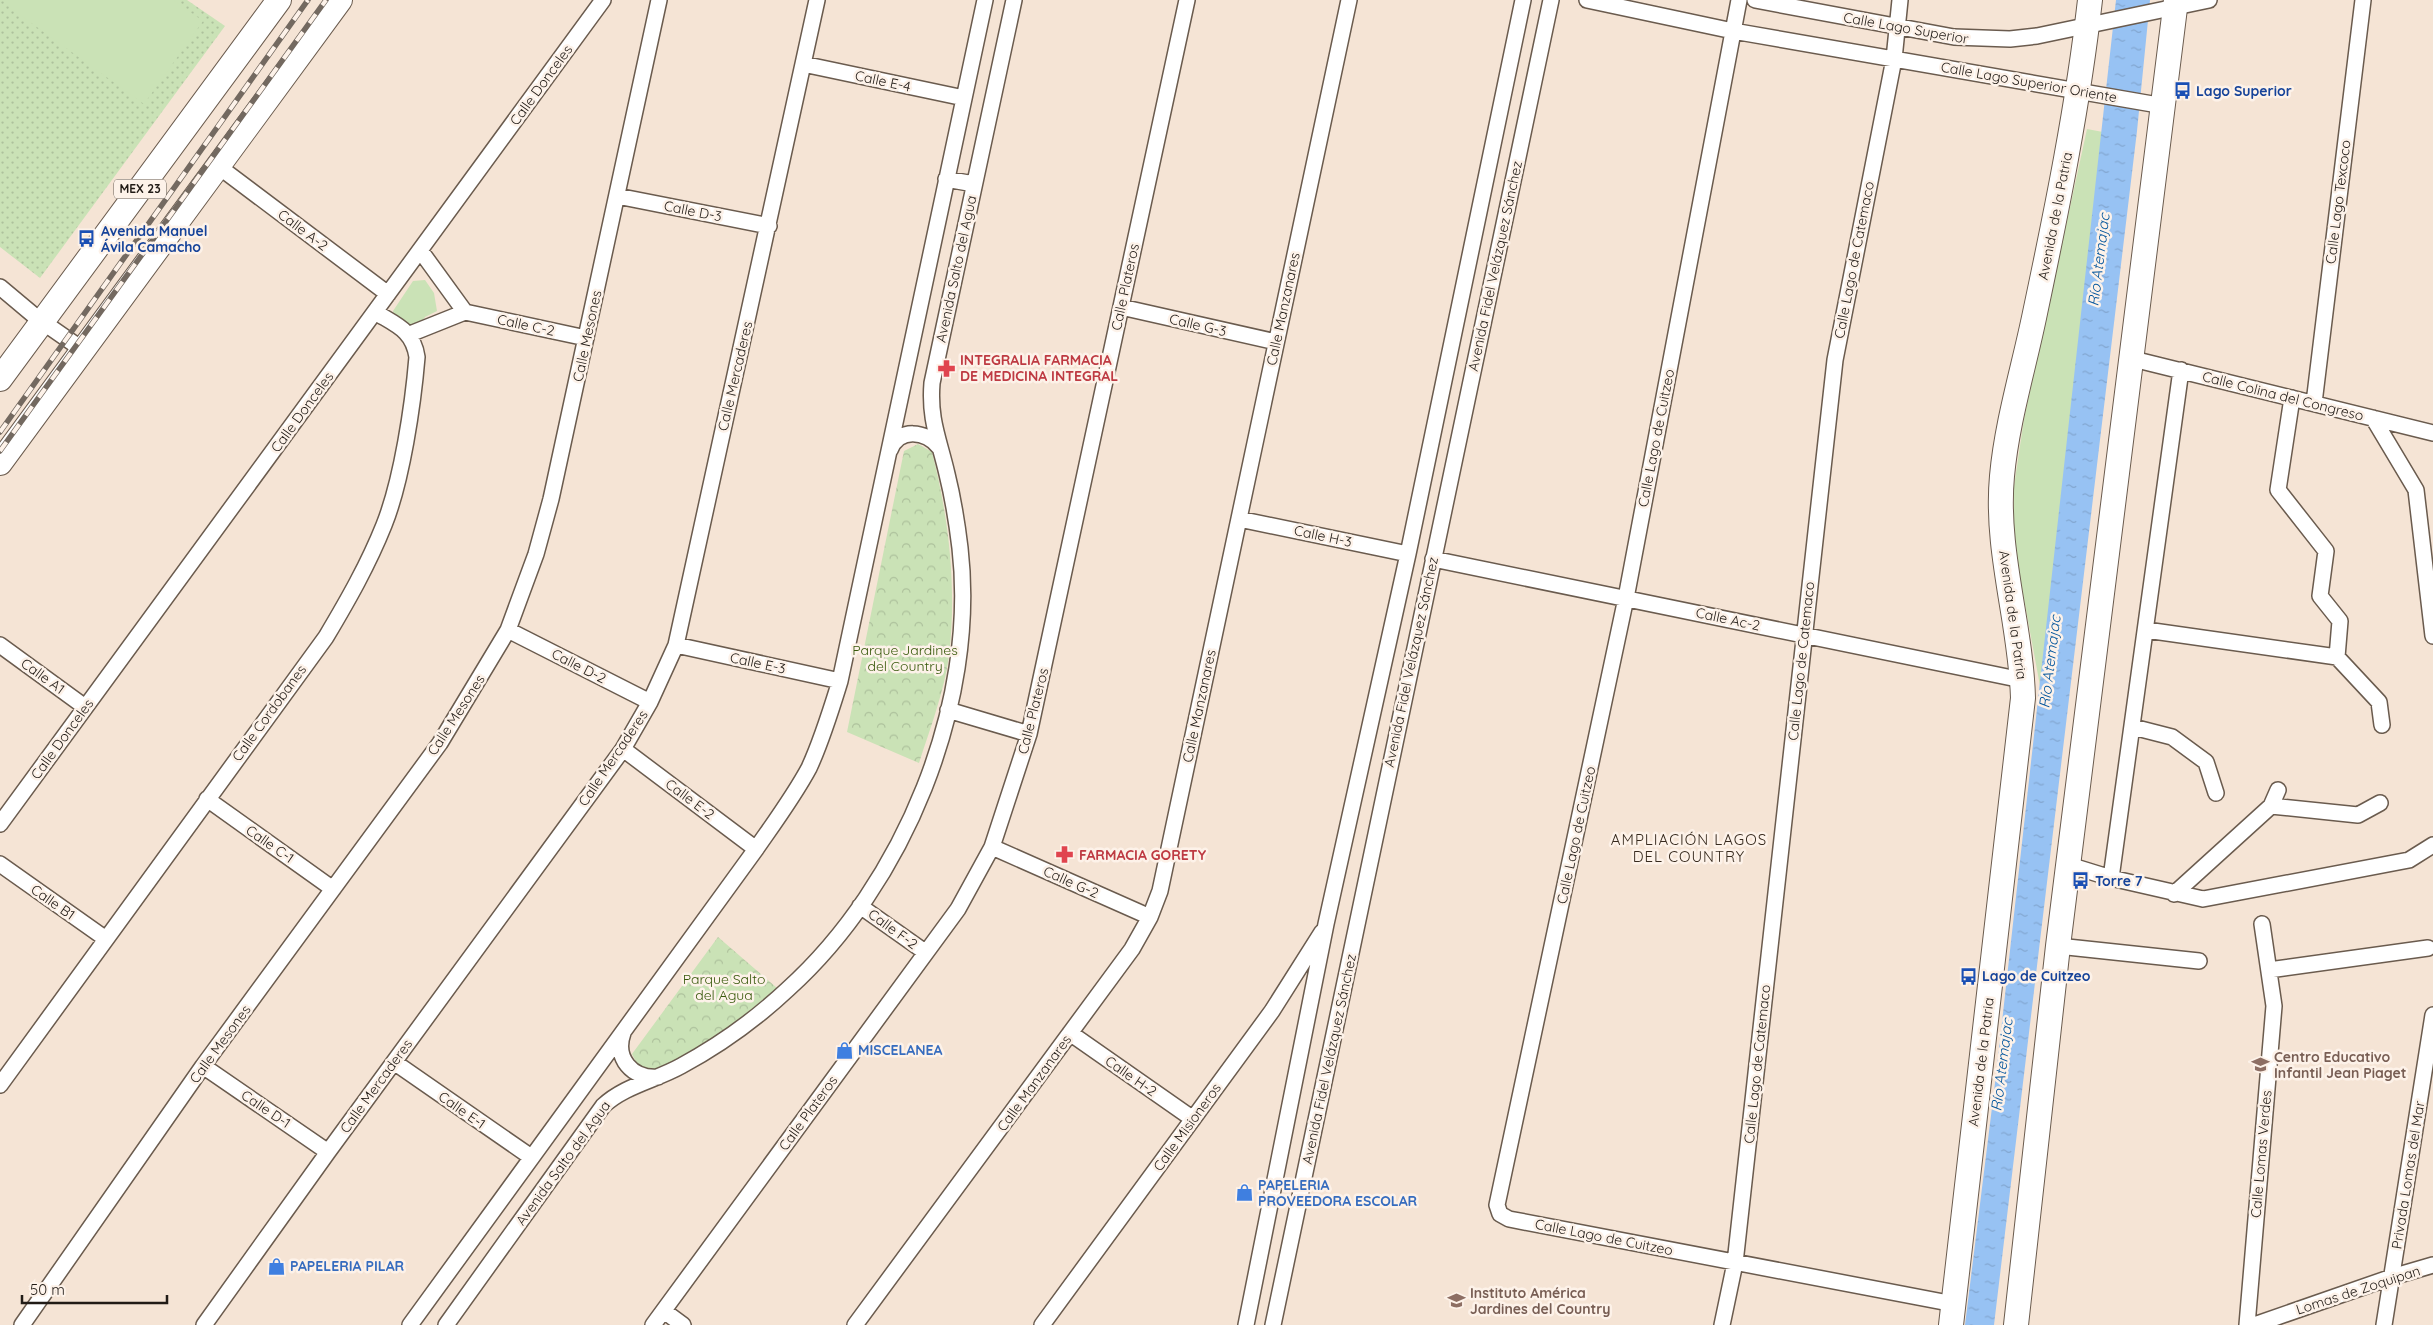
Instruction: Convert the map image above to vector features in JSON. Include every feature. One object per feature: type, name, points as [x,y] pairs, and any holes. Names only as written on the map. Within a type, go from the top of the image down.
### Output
[{"type":"main road","name":"MEX 23","points":[[0,379],[280,0]]},
{"type":"main road","points":[[0,463],[340,0]]},
{"type":"main road","name":"Avenida de la Patria","points":[[1952,1314],[2023,698],[2017,625],[2005,567],[2002,477],[2010,427],[2066,166],[2085,92],[2097,23],[2090,0]]},
{"type":"main road","points":[[2016,1325],[2058,946],[2133,359],[2156,104],[2171,6]]},
{"type":"street","name":"Calle Donceles","points":[[0,824],[603,0]]},
{"type":"street","name":"Calle Mesones","points":[[22,1325],[203,1066],[440,743],[508,630],[536,554],[552,499],[659,0]]},
{"type":"street","name":"Calle Mercaderes","points":[[204,1325],[623,749],[650,702],[676,645],[769,226],[816,0]]},
{"type":"street","name":"Avenida Salto del Agua","points":[[410,1325],[756,849],[809,768],[824,730],[840,680],[985,0]]},
{"type":"street","name":"Avenida Salto del Agua","points":[[446,1325],[603,1106],[613,1096],[681,1066],[758,1016],[790,988],[828,946],[860,906],[888,864],[910,823],[939,744],[948,710],[961,627],[962,584],[955,511],[932,423],[932,383],[1014,0]]},
{"type":"street","name":"Calle Plateros","points":[[653,1325],[925,952],[958,910],[992,847],[1029,734],[1187,0]]},
{"type":"street","name":"Calle Manzanares","points":[[855,1325],[1132,949],[1150,917],[1160,891],[1348,0]]},
{"type":"street","name":"Avenida Fidel Velázquez Sánchez","points":[[1246,1325],[1326,924],[1408,554],[1522,0]]},
{"type":"street","name":"Avenida Fidel Velázquez Sánchez","points":[[1273,1325],[1551,0]]},
{"type":"street","points":[[1587,0],[1733,31],[1894,59]]},
{"type":"street","name":"Calle Lago de Cuitzeo","points":[[1739,0],[1626,598],[1497,1204],[1500,1214],[1509,1218],[1735,1263],[1952,1314]]},
{"type":"street","name":"Calle Lago Superior","points":[[1755,0],[1897,27],[1980,40],[2010,40],[2037,36],[2171,6]]},
{"type":"street","name":"Calle Lago de Catemaco","points":[[1722,1325],[1735,1263],[1835,360],[1894,59],[1900,0]]},
{"type":"street","points":[[2171,6],[2210,0]]},
{"type":"street","name":"Calle Lago Texcoco","points":[[2314,404],[2363,0]]},
{"type":"street","name":"Calle Lago Superior Oriente","points":[[1894,59],[2156,104]]},
{"type":"street","name":"Calle E-4","points":[[803,64],[964,98]]},
{"type":"street","points":[[1502,100],[1528,106]]},
{"type":"street","name":"Calle A-2","points":[[218,166],[388,294]]},
{"type":"street","points":[[946,179],[974,184]]},
{"type":"street","name":"Calle D-3","points":[[617,196],[769,226]]},
{"type":"street","points":[[375,312],[410,334],[465,312],[420,250]]},
{"type":"street","points":[[0,287],[42,322],[83,350]]},
{"type":"street","name":"Calle G-3","points":[[1121,307],[1276,342]]},
{"type":"street","name":"Calle C-2","points":[[465,312],[586,338]]},
{"type":"street","name":"Calle Cordobanes","points":[[0,1085],[326,636],[358,585],[385,523],[402,459],[416,371],[415,345],[410,334]]},
{"type":"street","name":"Calle Colina del Congreso","points":[[2133,359],[2433,433]]},
{"type":"street","points":[[2111,878],[2181,370]]},
{"type":"street","points":[[2292,398],[2278,490],[2326,551],[2320,596],[2340,621],[2337,657]]},
{"type":"street","points":[[2373,418],[2416,490],[2433,636]]},
{"type":"street","points":[[887,460],[897,439],[912,433],[927,436],[939,447]]},
{"type":"street","name":"Calle H-3","points":[[1239,519],[1408,554]]},
{"type":"street","name":"Calle Ac-2","points":[[1433,559],[2022,680]]},
{"type":"street","name":"Calle D-2","points":[[508,630],[650,702]]},
{"type":"street","points":[[2146,630],[2337,657],[2378,702],[2382,725]]},
{"type":"street","name":"Calle A1","points":[[0,645],[85,707]]},
{"type":"street","name":"Calle E-3","points":[[676,645],[840,680]]},
{"type":"street","points":[[1385,658],[1411,664]]},
{"type":"street","points":[[948,710],[1029,734]]},
{"type":"street","points":[[2133,727],[2172,737],[2206,762],[2216,793]]},
{"type":"street","name":"Calle E-2","points":[[623,749],[756,849]]},
{"type":"street","points":[[2174,894],[2271,806],[2278,790]]},
{"type":"street","name":"Calle C-1","points":[[207,799],[333,889]]},
{"type":"street","points":[[2271,806],[2358,815],[2380,803]]},
{"type":"street","points":[[2069,865],[2111,878],[2202,899],[2409,860],[2433,846]]},
{"type":"street","name":"Calle G-2","points":[[992,847],[1150,917]]},
{"type":"street","name":"Calle B1","points":[[0,864],[106,939]]},
{"type":"street","name":"Calle F-2","points":[[860,906],[925,952]]},
{"type":"street","name":"Calle Misioneros","points":[[1042,1325],[1272,1011],[1326,924]]},
{"type":"street","name":"Calle Lomas Verdes","points":[[2247,1325],[2274,1006],[2262,924]]},
{"type":"street","points":[[2058,946],[2199,961]]},
{"type":"street","points":[[2269,970],[2428,948]]},
{"type":"street","name":"Privada Lomas del Mar","points":[[2384,1325],[2433,1014]]},
{"type":"street","points":[[626,1027],[620,1043],[623,1060],[634,1072],[642,1076],[659,1077]]},
{"type":"street","name":"Calle H-2","points":[[1070,1034],[1193,1119]]},
{"type":"street","name":"Calle E-1","points":[[394,1062],[531,1158]]},
{"type":"street","name":"Calle D-1","points":[[203,1066],[328,1152]]},
{"type":"street","name":"Lomas de Zoquipan","points":[[2254,1325],[2392,1277],[2433,1265]]},
{"type":"street","points":[[664,1311],[683,1325]]},
{"type":"green space","points":[[0,0],[187,0],[225,26],[40,278],[0,247]]},
{"type":"green space","points":[[8,0],[173,0],[203,21],[144,104],[9,7]]},
{"type":"green space","points":[[2087,129],[2103,132],[2040,686],[2014,545],[2014,486],[2024,419]]},
{"type":"green space","points":[[425,280],[434,293],[437,311],[425,317],[419,326],[411,328],[395,319],[393,311],[413,281]]},
{"type":"green space","name":"Parque Jardines del Country","points":[[918,444],[932,452],[943,502],[952,579],[951,630],[947,670],[919,763],[847,732],[904,451]]},
{"type":"green space","name":"Parque Salto del Agua","points":[[718,937],[777,988],[723,1033],[656,1072],[640,1070],[632,1054]]},
{"type":"water","name":"Río Atemajac","points":[[2116,0],[2150,0],[2137,131],[1994,1325],[1965,1325],[1997,1067]]},
{"type":"railway","points":[[0,432],[308,0]]},
{"type":"railway","points":[[0,451],[326,0]]},
{"type":"place","name":"Lago Superior","points":[[2182,91]]},
{"type":"place","name":"Avenida Manuel Ávila Camacho","points":[[87,239]]},
{"type":"place","name":"INTEGRALIA FARMACIA DE MEDICINA INTEGRAL","points":[[946,368]]},
{"type":"place","name":"FARMACIA GORETY","points":[[1065,855]]},
{"type":"place","name":"Torre 7","points":[[2081,881]]},
{"type":"place","name":"Lago de Cuitzeo","points":[[1968,976]]},
{"type":"place","name":"MISCELANEA","points":[[844,1050]]},
{"type":"place","name":"Centro Educativo Infantil Jean Piaget","points":[[2260,1065]]},
{"type":"place","name":"PAPELERIA PROVEEDORA ESCOLAR","points":[[1244,1193]]},
{"type":"place","name":"PAPELERIA PILAR","points":[[276,1266]]},
{"type":"place","name":"Instituto América Jardines del Country","points":[[1456,1301]]},
{"type":"district","name":"AMPLIACIÓN LAGOS DEL COUNTRY","points":[[1689,848]]}]
